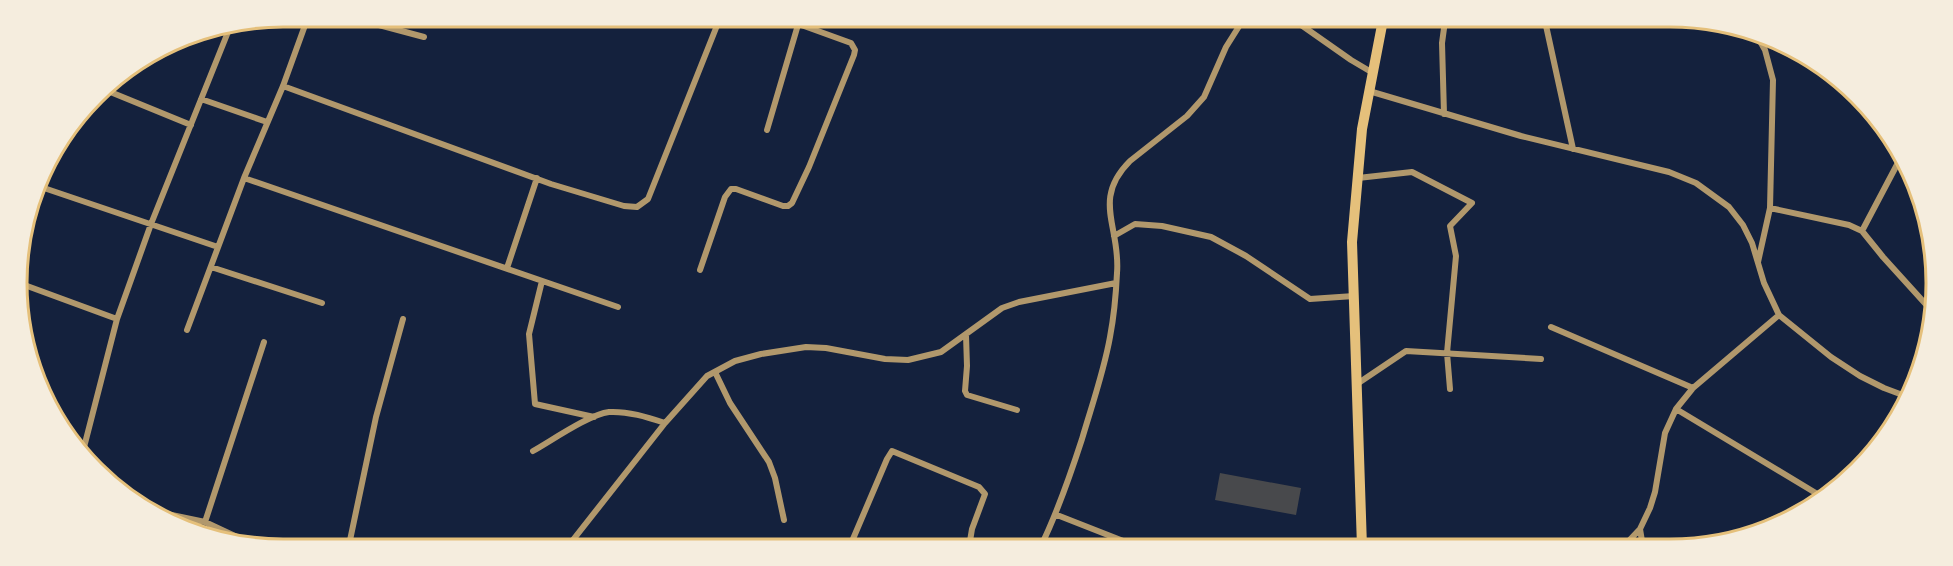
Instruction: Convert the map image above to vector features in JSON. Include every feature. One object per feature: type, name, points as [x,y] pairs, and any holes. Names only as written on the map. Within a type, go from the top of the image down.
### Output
[{"type":"main road","points":[[1362,539],[1352,242],[1362,129],[1382,27]]},
{"type":"street","points":[[187,330],[304,27]]},
{"type":"street","points":[[386,27],[424,37]]},
{"type":"street","points":[[283,86],[537,178],[624,206],[637,207],[648,199],[716,27]]},
{"type":"street","points":[[767,130],[797,27]]},
{"type":"street","points":[[700,270],[726,197],[731,189],[783,206],[789,206],[792,203],[855,50],[851,43],[813,27]]},
{"type":"street","points":[[1044,539],[1057,514],[1102,370],[1110,336],[1118,267],[1108,198],[1122,169],[1187,116],[1204,97],[1226,47],[1239,27]]},
{"type":"street","points":[[1304,27],[1373,73]]},
{"type":"street","points":[[1444,27],[1442,43],[1444,114]]},
{"type":"street","points":[[1546,27],[1573,149]]},
{"type":"street","points":[[85,445],[117,319],[151,224],[227,33]]},
{"type":"street","points":[[1758,263],[1770,208],[1773,80],[1762,44]]},
{"type":"street","points":[[1369,91],[1521,136],[1669,172],[1704,188],[1729,207],[1743,225],[1752,243],[1768,293],[1779,315],[1831,357],[1860,376],[1901,394]]},
{"type":"street","points":[[112,93],[191,124]]},
{"type":"street","points":[[201,99],[267,122]]},
{"type":"street","points":[[1862,231],[1897,164]]},
{"type":"street","points":[[1358,178],[1412,172],[1472,202],[1450,226],[1455,256],[1448,353],[1450,389]]},
{"type":"street","points":[[244,178],[618,307]]},
{"type":"street","points":[[507,268],[537,178]]},
{"type":"street","points":[[45,188],[218,247]]},
{"type":"street","points":[[1770,208],[1849,225],[1862,231],[1925,303]]},
{"type":"street","points":[[1114,236],[1134,225],[1162,226],[1211,237],[1246,256],[1310,299],[1354,296]]},
{"type":"street","points":[[211,267],[322,303]]},
{"type":"street","points":[[542,281],[529,334],[535,404],[594,417]]},
{"type":"street","points":[[574,539],[665,423],[707,376],[735,361],[806,346],[885,359],[908,360],[941,352],[1002,308],[1019,302],[1116,284]]},
{"type":"street","points":[[27,286],[117,319]]},
{"type":"street","points":[[1631,539],[1640,529],[1655,492],[1665,434],[1676,409],[1693,388],[1779,315]]},
{"type":"street","points":[[350,539],[376,417],[403,319]]},
{"type":"street","points":[[1551,327],[1693,388]]},
{"type":"street","points":[[966,335],[968,366],[965,391],[967,395],[1017,410]]},
{"type":"street","points":[[205,522],[264,342]]},
{"type":"street","points":[[1357,384],[1406,351],[1541,359]]},
{"type":"street","points":[[716,372],[730,403],[769,462],[775,478],[784,520]]},
{"type":"street","points":[[1676,409],[1816,493]]},
{"type":"street","points":[[533,451],[606,412],[636,414],[665,423]]},
{"type":"street","points":[[853,539],[892,451],[980,488],[985,494],[970,539]]},
{"type":"street","points":[[1057,514],[1119,539]]},
{"type":"street","points":[[176,516],[205,522],[228,533]]},
{"type":"street","points":[[1640,529],[1642,539]]},
{"type":"building","points":[[1220,473],[1301,488],[1296,515],[1215,500]]}]
